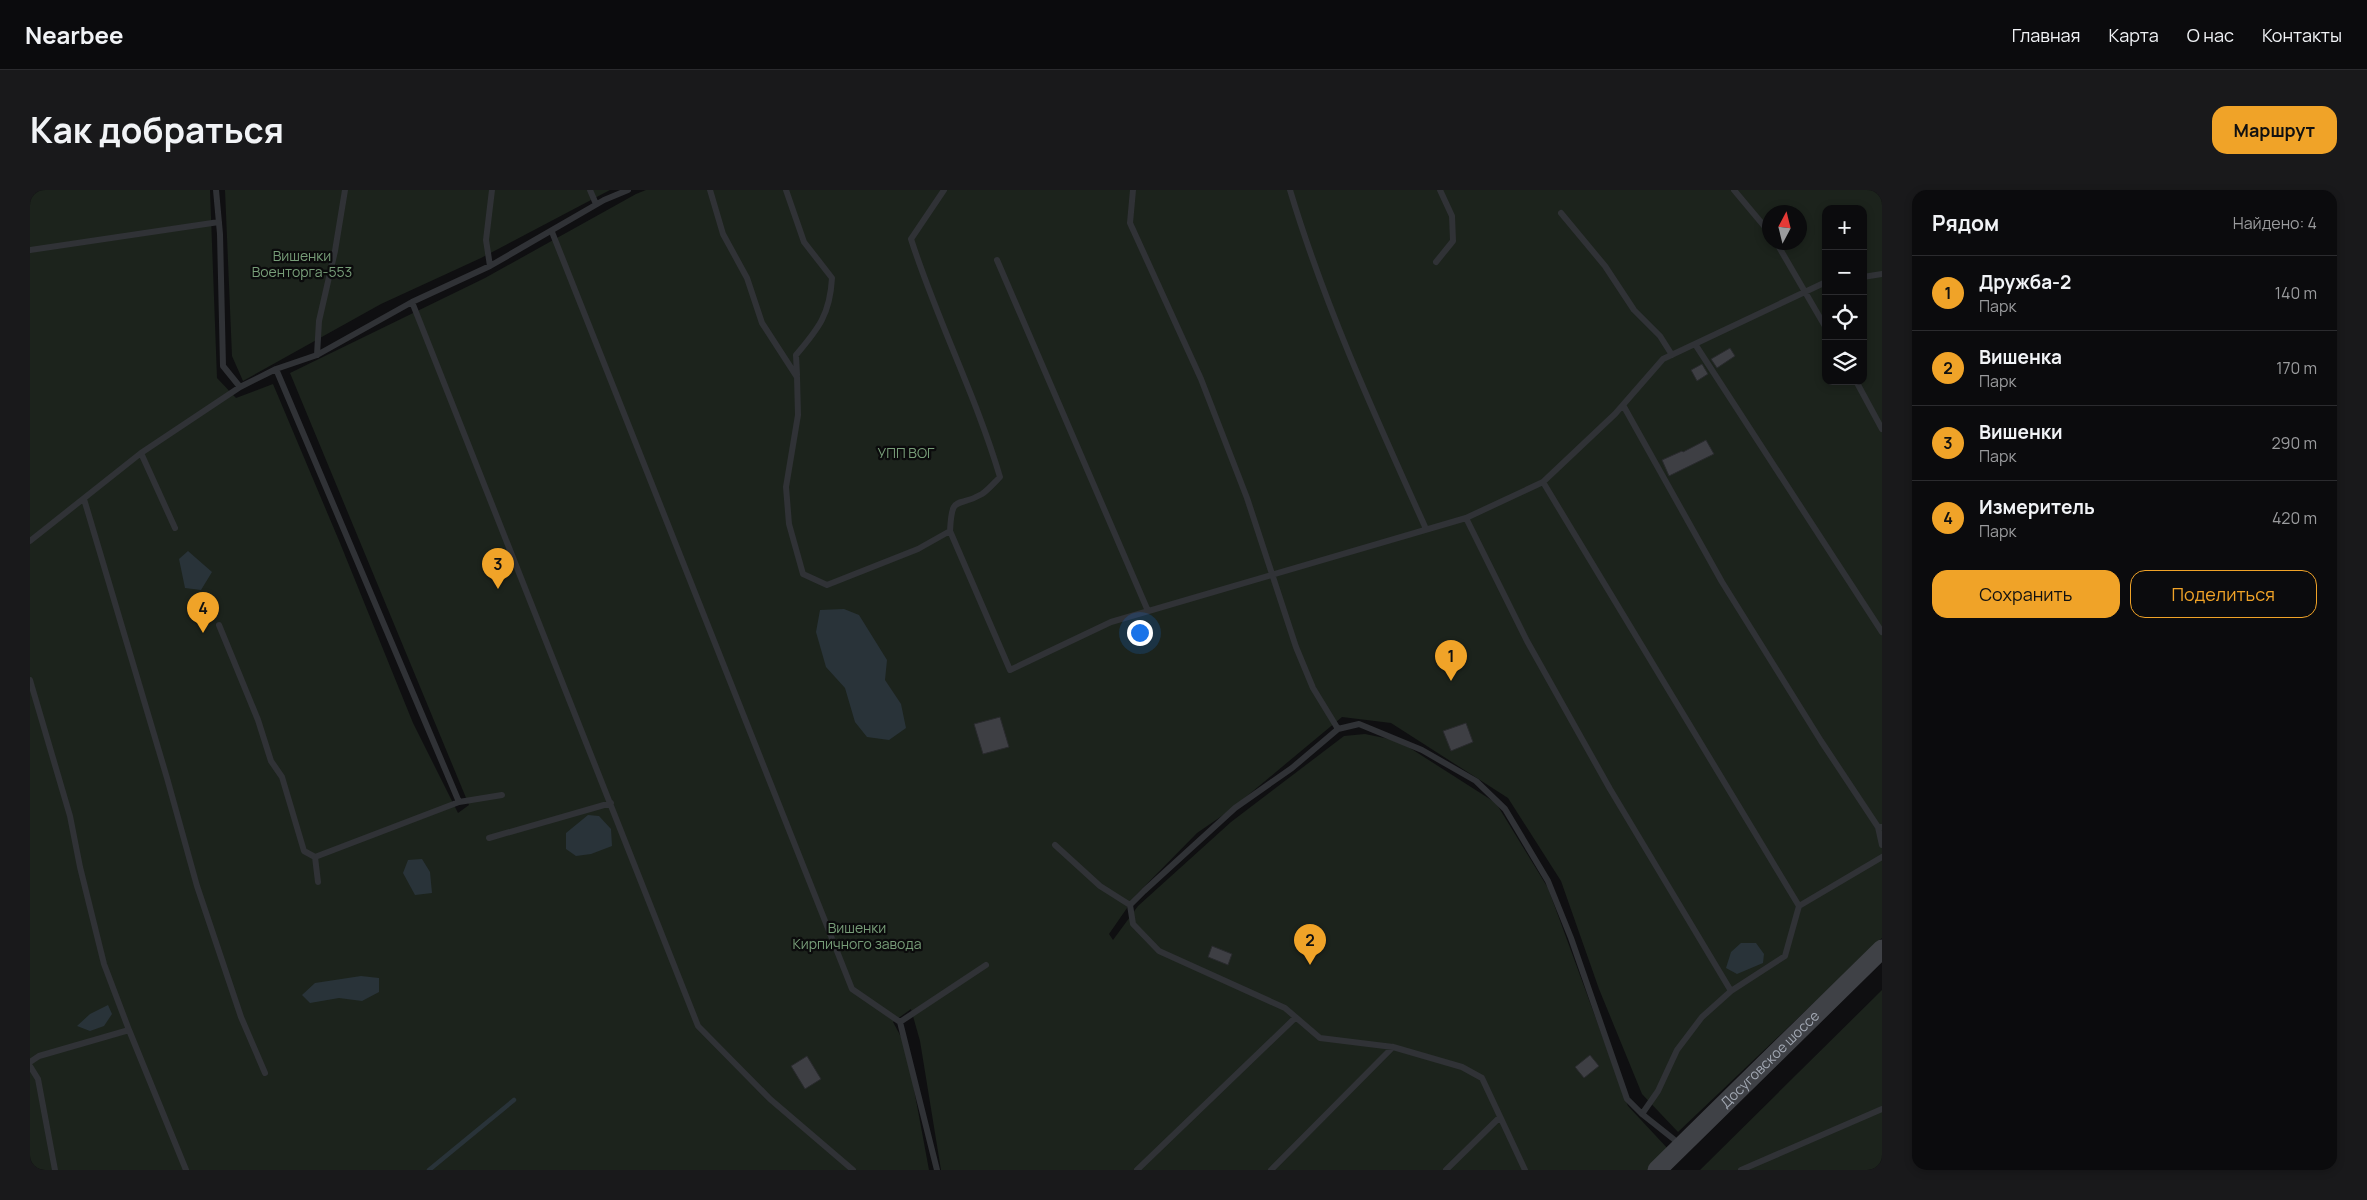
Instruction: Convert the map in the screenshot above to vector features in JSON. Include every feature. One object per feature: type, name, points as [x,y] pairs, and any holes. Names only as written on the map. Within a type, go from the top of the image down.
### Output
[{"type":"main road","name":"Досуговское шоссе","points":[[1657,1170],[1882,949]]},
{"type":"lane","points":[[216,190],[219,222],[223,366],[240,388]]},
{"type":"lane","points":[[317,355],[318,321],[335,251],[345,190]]},
{"type":"lane","points":[[490,266],[486,240],[492,190]]},
{"type":"lane","points":[[590,190],[596,204]]},
{"type":"lane","points":[[30,541],[141,453],[240,388],[276,369],[317,355],[412,302],[490,266],[552,232],[596,204],[628,190]]},
{"type":"lane","points":[[710,190],[723,234],[747,278],[762,323],[797,376]]},
{"type":"lane","points":[[786,190],[804,242],[832,278],[831,294],[819,328],[796,355],[798,415],[786,487],[789,524],[803,574],[827,585],[918,549],[950,531]]},
{"type":"lane","points":[[944,190],[911,239],[922,274],[988,439],[1000,478],[982,494],[958,502],[951,510],[950,531],[1010,670],[1111,622],[1466,518],[1543,482],[1623,405],[1663,359],[1822,284]]},
{"type":"lane","points":[[1134,190],[1130,223],[1202,379],[1247,498],[1296,648],[1313,688],[1338,729]]},
{"type":"lane","points":[[1290,190],[1306,242],[1362,388],[1426,529]]},
{"type":"lane","points":[[1436,262],[1453,241],[1452,216],[1440,190]]},
{"type":"lane","points":[[1734,190],[1762,223]]},
{"type":"lane","points":[[1561,213],[1605,266],[1634,310],[1660,336],[1672,355]]},
{"type":"lane","points":[[30,250],[219,222]]},
{"type":"lane","points":[[552,232],[852,989],[900,1022],[937,1170]]},
{"type":"lane","points":[[1781,250],[1822,321]]},
{"type":"lane","points":[[997,260],[1148,611]]},
{"type":"lane","points":[[1867,276],[1882,274]]},
{"type":"lane","points":[[412,302],[698,1026],[770,1099],[853,1170]]},
{"type":"lane","points":[[1695,344],[1882,632]]},
{"type":"lane","points":[[276,369],[459,802]]},
{"type":"lane","points":[[1858,385],[1882,429]]},
{"type":"lane","points":[[1623,405],[1722,582],[1821,741],[1880,827],[1882,845]]},
{"type":"lane","points":[[141,453],[174,528]]},
{"type":"lane","points":[[1543,482],[1799,906]]},
{"type":"lane","points":[[84,499],[197,886],[241,1017],[265,1073]]},
{"type":"lane","points":[[1466,518],[1527,641],[1610,790],[1731,991]]},
{"type":"lane","points":[[219,625],[258,720],[271,760],[282,777],[304,851],[315,857],[459,802],[502,795]]},
{"type":"lane","points":[[30,680],[70,816],[80,867],[104,964],[186,1170]]},
{"type":"lane","points":[[1130,905],[1235,808],[1292,768],[1338,729],[1359,724],[1422,750],[1476,780],[1505,809],[1548,881],[1571,938],[1627,1099],[1642,1114],[1682,1146]]},
{"type":"lane","points":[[489,838],[610,804]]},
{"type":"lane","points":[[1055,846],[1100,886],[1130,905],[1133,924],[1158,951],[1285,1008],[1320,1038],[1393,1047],[1462,1067],[1482,1078],[1525,1170]]},
{"type":"lane","points":[[315,857],[318,882]]},
{"type":"lane","points":[[1642,1114],[1658,1091],[1677,1050],[1702,1017],[1731,991],[1785,956],[1799,906],[1882,857]]},
{"type":"lane","points":[[900,1022],[986,965]]},
{"type":"lane","points":[[1137,1170],[1295,1018]]},
{"type":"lane","points":[[30,1062],[39,1056],[129,1030]]},
{"type":"lane","points":[[1272,1170],[1393,1047]]},
{"type":"lane","points":[[30,1066],[38,1079],[54,1170]]},
{"type":"lane","points":[[1741,1170],[1882,1109]]},
{"type":"lane","points":[[1446,1170],[1500,1117]]},
{"type":"green space","points":[[30,190],[210,190],[217,378],[236,398],[273,384],[413,723],[458,813],[469,805],[290,373],[485,278],[636,194],[646,190],[1882,190],[1882,938],[1678,1132],[1642,1094],[1599,989],[1561,881],[1508,798],[1391,723],[1342,717],[1229,811],[1197,833],[1136,895],[1109,934],[1113,940],[1138,906],[1231,822],[1344,736],[1365,734],[1399,741],[1496,803],[1548,888],[1628,1106],[1669,1150],[1648,1170],[941,1170],[920,1041],[911,1009],[893,1022],[906,1046],[929,1170],[30,1170]]},
{"type":"green space","name":"Вишенки Военторга-553","points":[[225,190],[610,190],[481,258],[381,304],[243,381],[232,356]]},
{"type":"green space","points":[[1882,990],[1882,1170],[1700,1170]]},
{"type":"shaded area","points":[[188,551],[212,572],[201,590],[185,588],[179,559]]},
{"type":"shaded area","points":[[844,609],[859,615],[887,660],[885,680],[901,704],[906,728],[889,740],[867,737],[855,722],[845,688],[826,667],[816,632],[820,610]]},
{"type":"shaded area","points":[[588,815],[599,816],[611,829],[612,846],[591,854],[576,856],[566,849],[566,833]]},
{"type":"shaded area","points":[[422,859],[430,872],[432,893],[415,895],[403,873],[408,860]]},
{"type":"shaded area","points":[[1741,943],[1756,943],[1764,954],[1763,963],[1737,974],[1726,968],[1731,952]]},
{"type":"shaded area","points":[[361,976],[379,978],[379,992],[362,1001],[339,998],[310,1003],[302,995],[315,983]]},
{"type":"shaded area","points":[[108,1005],[112,1014],[104,1026],[90,1031],[77,1026],[90,1014]]},
{"type":"building","points":[[1730,348],[1735,356],[1717,368],[1711,359]]},
{"type":"building","points":[[1702,364],[1708,374],[1697,381],[1691,370]]},
{"type":"building","points":[[1706,440],[1714,454],[1669,476],[1662,460]]},
{"type":"building","points":[[1000,717],[1009,747],[983,754],[974,724]]},
{"type":"building","points":[[1466,723],[1473,742],[1451,751],[1443,731]]},
{"type":"building","points":[[1212,946],[1232,954],[1228,965],[1208,957]]},
{"type":"building","points":[[1590,1055],[1599,1066],[1584,1078],[1575,1067]]},
{"type":"building","points":[[807,1056],[821,1079],[805,1089],[791,1066]]},
{"type":"waterway","points":[[429,1170],[514,1100]]},
{"type":"place","name":"Вишенки","points":[[498,589]]},
{"type":"place","name":"Измеритель","points":[[203,633]]},
{"type":"place","name":"Дружба-2","points":[[1451,681]]},
{"type":"place","name":"Вишенка","points":[[1310,965]]},
{"type":"park label","name":"УПП ВОГ","points":[[906,453]]},
{"type":"park label","name":"Вишенки Кирпичного завода","points":[[857,936]]}]
